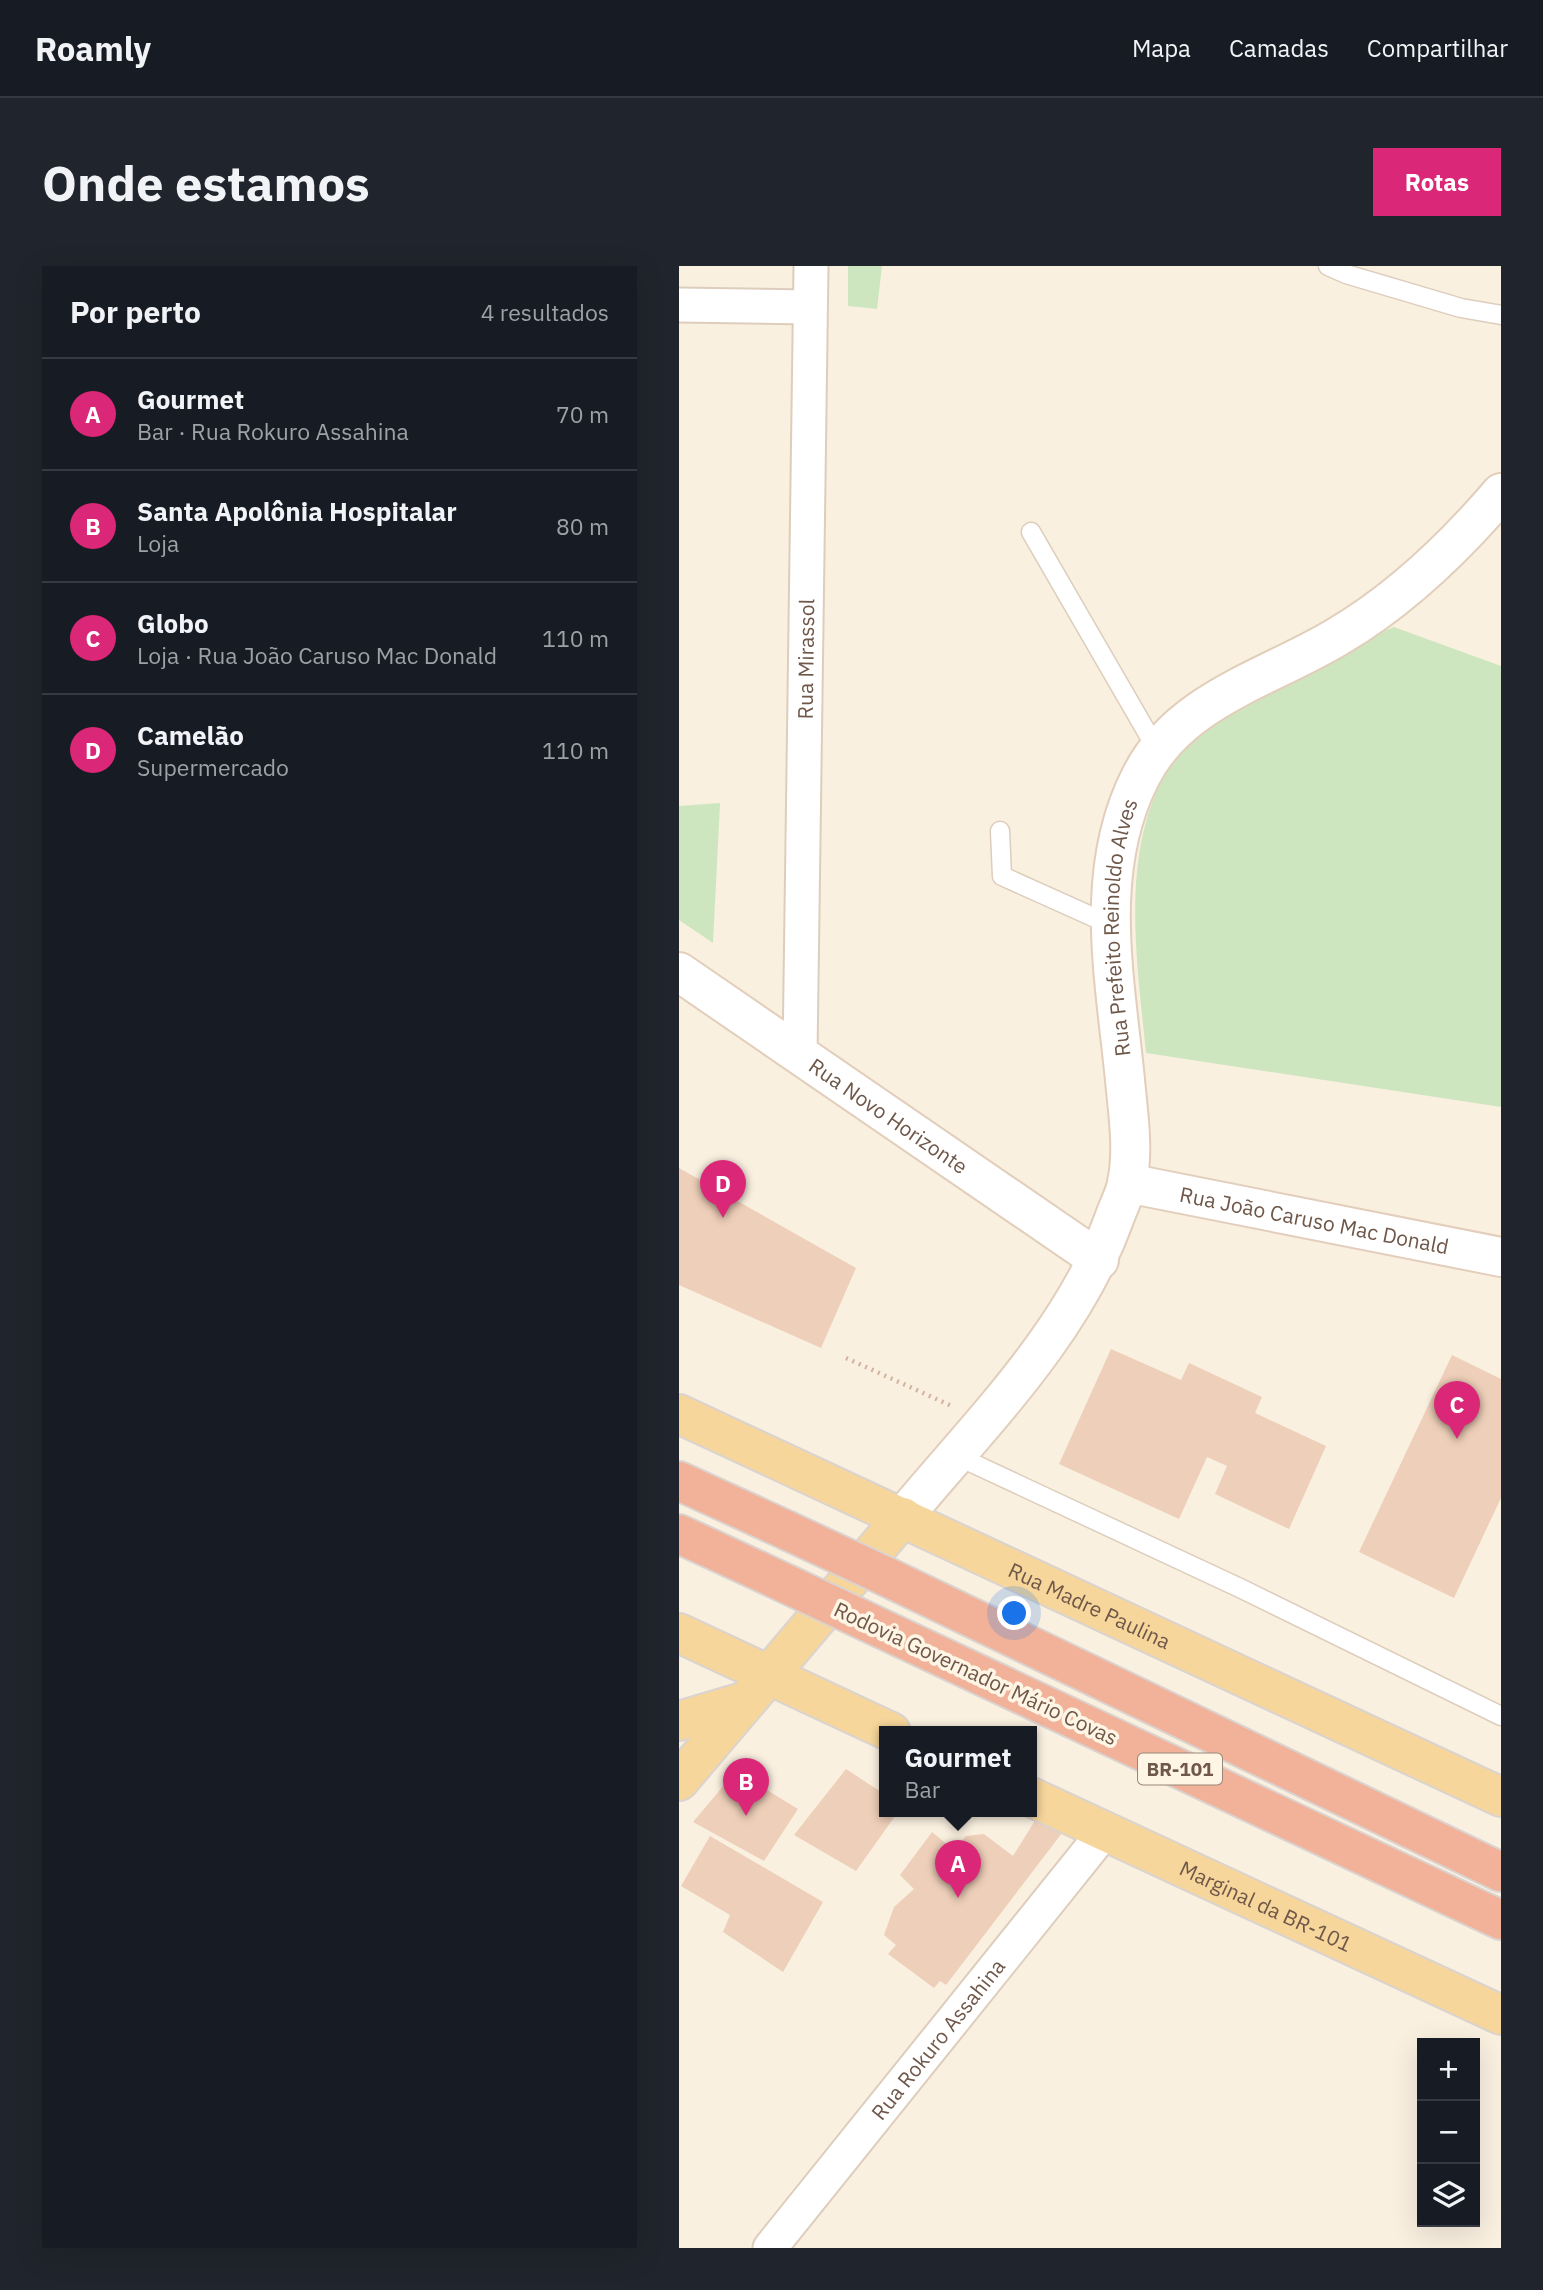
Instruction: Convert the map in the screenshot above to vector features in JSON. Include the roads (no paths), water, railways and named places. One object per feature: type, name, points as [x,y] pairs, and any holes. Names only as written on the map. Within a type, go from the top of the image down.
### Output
[{"type":"highway","name":"BR-101","points":[[679,1481],[885,1576],[1501,1872]]},
{"type":"highway","name":"Rodovia Governador Mário Covas","points":[[679,1534],[1501,1920]]},
{"type":"main road","name":"Rua Prefeito Reinoldo Alves","points":[[903,1517],[1071,1311],[1099,1260],[1127,1183],[1128,1113],[1111,925],[1111,869],[1121,825],[1139,778],[1156,748],[1187,718],[1338,637],[1384,606],[1468,532],[1501,493]]},
{"type":"main road","name":"Rua Novo Horizonte","points":[[679,972],[1099,1260]]},
{"type":"main road","name":"Rua João Caruso Mac Donald","points":[[1127,1183],[1501,1257]]},
{"type":"main road","name":"Rua Madre Paulina","points":[[679,1414],[1501,1797]]},
{"type":"main road","points":[[679,1782],[903,1517]]},
{"type":"main road","points":[[811,1624],[809,1651],[815,1678],[828,1702]]},
{"type":"main road","points":[[679,1633],[757,1688],[828,1702],[879,1726]]},
{"type":"main road","points":[[679,1721],[757,1688]]},
{"type":"main road","name":"Marginal da BR-101","points":[[1037,1800],[1501,2015]]},
{"type":"street","name":"Rua Mirassol","points":[[800,1055],[811,266]]},
{"type":"street","points":[[679,305],[809,307]]},
{"type":"street","name":"Rua Rokuro Assahina","points":[[770,2248],[1105,1831]]},
{"type":"lane","points":[[1328,266],[1346,274],[1461,308],[1501,315]]},
{"type":"lane","points":[[1031,531],[1156,748]]},
{"type":"lane","points":[[1000,831],[1002,876],[1111,925]]},
{"type":"lane","points":[[954,1455],[1242,1589],[1501,1716]]},
{"type":"place","name":"Camelão","points":[[723,1218]]},
{"type":"place","name":"Globo","points":[[1457,1439]]},
{"type":"place","name":"Santa Apolônia Hospitalar","points":[[746,1816]]},
{"type":"place","name":"Gourmet","points":[[958,1898]]}]
